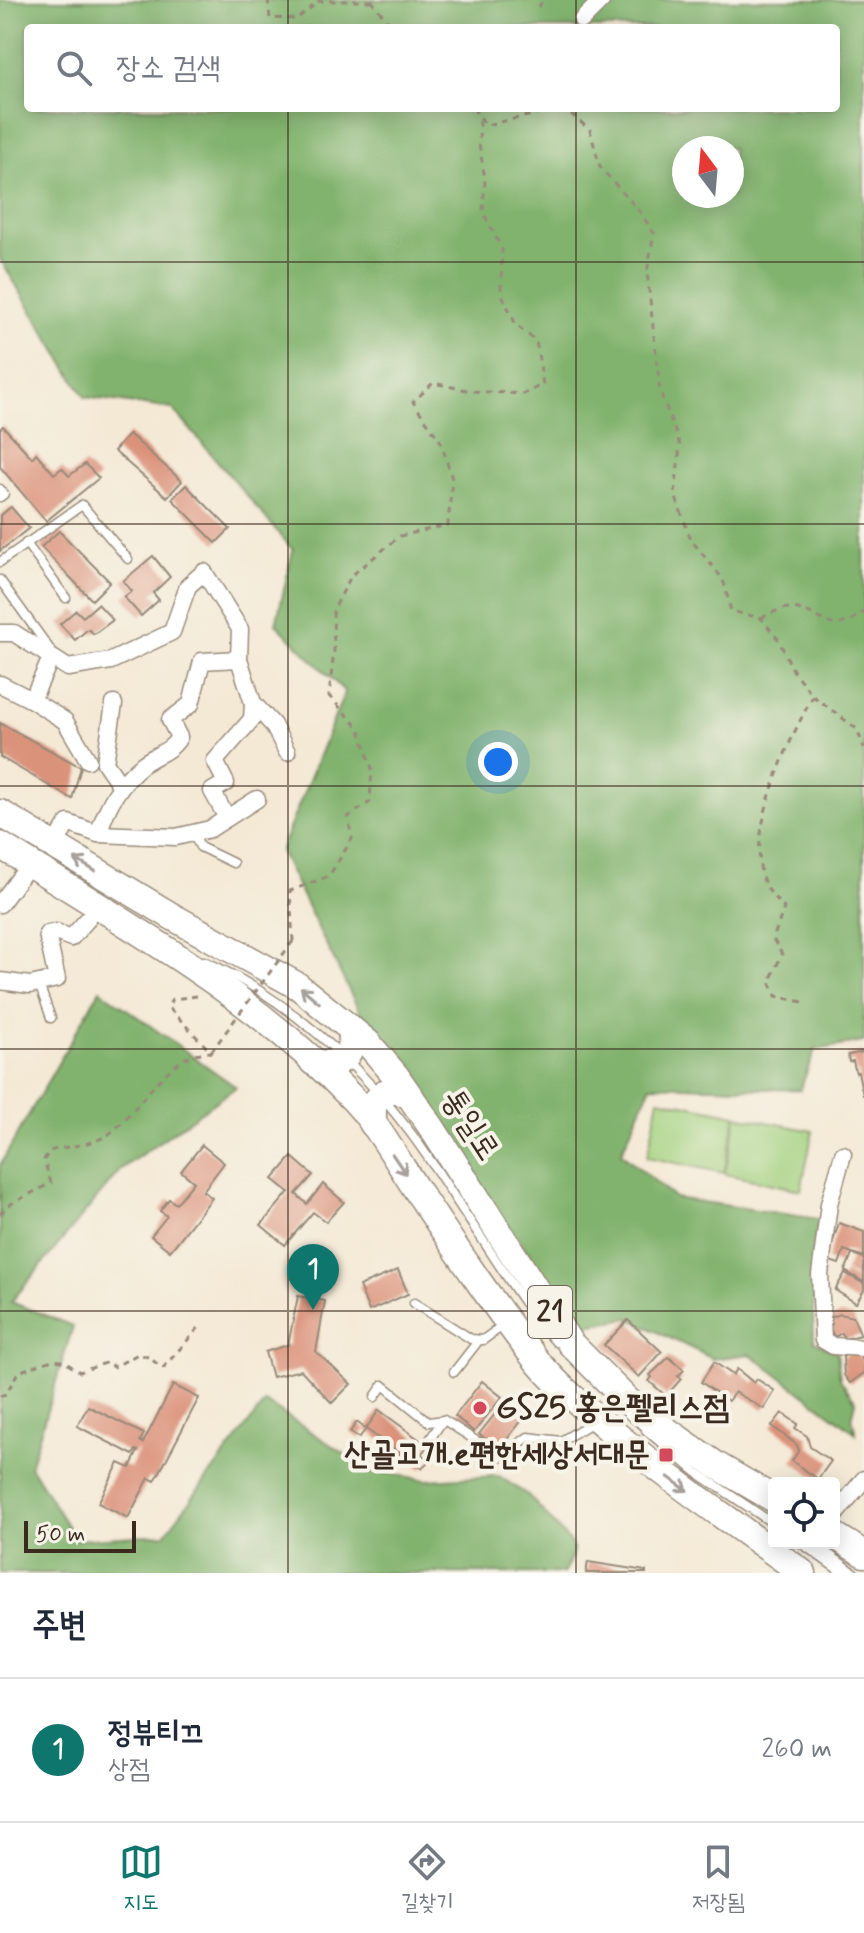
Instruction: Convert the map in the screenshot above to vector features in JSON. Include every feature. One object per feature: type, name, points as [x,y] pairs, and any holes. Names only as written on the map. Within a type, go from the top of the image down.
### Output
[{"type":"main road","name":"통일로","points":[[0,813],[298,986],[352,1030],[388,1066],[410,1096],[570,1343],[636,1409],[716,1465],[768,1495]]},
{"type":"main road","name":"21","points":[[0,845],[137,929],[258,1015],[313,1062],[354,1100],[373,1124],[471,1272],[554,1380],[660,1470],[803,1573]]},
{"type":"main road","points":[[313,1062],[328,1065],[344,1058],[351,1050],[352,1030]]},
{"type":"main road","points":[[373,1124],[373,1104],[380,1096],[397,1090],[410,1096]]},
{"type":"main road","points":[[840,1539],[864,1554]]},
{"type":"street","points":[[582,20],[602,0]]},
{"type":"street","points":[[0,633],[14,633],[68,668],[111,661],[172,632],[188,586],[204,572],[240,629],[239,659],[253,703],[252,719],[215,761],[226,783],[212,791],[227,818]]},
{"type":"street","points":[[98,834],[107,806],[121,786],[144,764],[174,747],[179,737],[170,720],[191,704],[202,661],[239,659]]},
{"type":"street","points":[[32,700],[56,661]]},
{"type":"street","points":[[0,684],[65,721],[88,760]]},
{"type":"street","points":[[253,703],[273,725],[287,752]]},
{"type":"street","points":[[114,704],[105,763],[121,786]]},
{"type":"street","points":[[54,846],[68,823],[98,834],[176,837],[210,829],[257,799]]},
{"type":"street","points":[[0,904],[30,864]]},
{"type":"street","points":[[0,981],[39,984],[57,979],[47,934],[56,932],[71,938],[87,920]]},
{"type":"street","points":[[843,1154],[829,1204],[820,1275],[823,1340],[833,1346],[864,1348]]},
{"type":"street","points":[[840,1509],[864,1479]]},
{"type":"lane","points":[[0,489],[4,494],[0,497]]},
{"type":"lane","points":[[0,562],[82,505],[128,559]]},
{"type":"lane","points":[[26,543],[66,598]]},
{"type":"lane","points":[[0,580],[56,661]]},
{"type":"lane","points":[[192,833],[200,847],[233,863]]},
{"type":"lane","points":[[137,929],[234,975],[284,1008],[344,1058],[407,1128],[543,1328],[575,1363]]},
{"type":"lane","points":[[197,930],[234,975]]},
{"type":"lane","points":[[39,984],[51,1018]]},
{"type":"lane","points":[[479,1235],[554,1319]]},
{"type":"lane","points":[[414,1303],[471,1339],[483,1340],[508,1322]]},
{"type":"lane","points":[[454,1372],[479,1340]]},
{"type":"lane","points":[[596,1384],[667,1450],[768,1520]]},
{"type":"lane","points":[[375,1397],[383,1385],[429,1422],[444,1420],[501,1457],[528,1437],[561,1441],[598,1419]]},
{"type":"lane","points":[[428,1442],[444,1420]]},
{"type":"lane","points":[[716,1465],[744,1492],[768,1509]]},
{"type":"lane","points":[[809,1549],[843,1573]]},
{"type":"lane","points":[[822,1549],[854,1573]]},
{"type":"path","points":[[268,0],[270,18],[297,19],[319,1],[372,0],[390,24]]},
{"type":"path","points":[[538,7],[544,0]]},
{"type":"path","points":[[476,112],[486,125],[546,112],[570,113],[590,130],[600,167],[640,212],[654,233],[647,272],[660,391],[680,445],[675,495],[691,540],[723,579],[731,611],[761,618],[787,608],[807,611],[829,625],[849,623],[864,611]]},
{"type":"path","points":[[0,1214],[9,1205],[51,1183],[44,1160],[49,1151],[87,1144],[113,1132],[169,1072],[192,1055],[211,1052],[293,941],[290,891],[329,876],[352,839],[348,817],[370,802],[372,769],[360,729],[329,696],[334,651],[333,611],[351,576],[400,536],[448,525],[452,479],[441,442],[413,402],[433,383],[471,391],[524,394],[543,384],[536,341],[516,325],[501,292],[502,249],[483,212],[485,179],[479,144],[480,118]]},
{"type":"path","points":[[761,618],[778,639],[794,672],[813,696],[857,729],[864,748]]},
{"type":"path","points":[[803,1002],[776,996],[770,981],[782,954],[773,939],[784,908],[770,894],[761,872],[761,828],[774,783],[798,722],[813,696]]},
{"type":"path","points":[[206,997],[195,995],[172,999],[168,1007],[211,1052]]},
{"type":"path","points":[[0,1396],[6,1394],[18,1372],[52,1360],[63,1361],[80,1372],[108,1362],[114,1367],[138,1354],[163,1368],[202,1324]]},
{"type":"green space","points":[[0,0],[864,0],[864,1042],[815,1050],[800,1090],[651,1085],[621,1153],[675,1198],[819,1219],[814,1341],[837,1352],[840,1379],[856,1402],[852,1418],[856,1433],[750,1354],[713,1359],[629,1318],[581,1326],[371,1035],[280,851],[345,692],[276,624],[293,550],[173,409],[85,397],[0,259]]},
{"type":"green space","points":[[100,990],[236,1087],[121,1169],[11,1302],[73,1326],[30,1466],[76,1540],[165,1534],[265,1402],[370,1470],[426,1480],[499,1476],[529,1496],[570,1542],[574,1551],[564,1573],[0,1573],[0,1165]]},
{"type":"green space","points":[[659,1099],[736,1115],[724,1173],[647,1157]]},
{"type":"green space","points":[[737,1116],[813,1131],[801,1190],[725,1174]]},
{"type":"building","points":[[3,426],[32,458],[36,453],[54,474],[62,468],[69,476],[85,464],[99,478],[46,521],[0,467],[0,429]]},
{"type":"building","points":[[129,434],[182,481],[167,497],[114,451]]},
{"type":"building","points":[[186,485],[230,529],[216,543],[172,499]]},
{"type":"building","points":[[11,507],[29,528],[0,551],[0,516]]},
{"type":"building","points":[[59,531],[110,582],[92,600],[41,547]]},
{"type":"building","points":[[153,556],[170,577],[153,593],[159,600],[141,616],[124,597],[132,591],[123,581]]},
{"type":"building","points":[[98,604],[113,620],[94,634],[88,629],[75,640],[60,624],[76,610],[83,617]]},
{"type":"building","points":[[0,723],[81,767],[72,799],[0,757]]},
{"type":"building","points":[[864,1052],[863,1095],[858,1072],[853,1061],[849,1062],[848,1055]]},
{"type":"building","points":[[202,1145],[224,1163],[203,1191],[212,1198],[170,1251],[151,1236],[167,1216],[160,1211],[169,1199],[176,1204],[194,1182],[181,1171]]},
{"type":"building","points":[[292,1157],[313,1175],[296,1194],[307,1204],[323,1184],[344,1202],[326,1222],[313,1212],[285,1245],[261,1225],[289,1192],[273,1179]]},
{"type":"building","points":[[839,1223],[864,1232],[864,1257],[844,1250],[839,1264],[827,1260]]},
{"type":"building","points":[[852,1254],[864,1258],[864,1282],[845,1271]]},
{"type":"building","points":[[398,1270],[408,1294],[369,1311],[359,1286]]},
{"type":"building","points":[[845,1273],[864,1284],[856,1303],[835,1290]]},
{"type":"building","points":[[298,1296],[325,1301],[316,1352],[351,1384],[332,1403],[301,1370],[272,1377],[265,1352],[288,1345]]},
{"type":"building","points":[[840,1314],[853,1317],[861,1335],[845,1339],[842,1333],[834,1337],[829,1326],[832,1324],[830,1318]]},
{"type":"building","points":[[628,1320],[662,1352],[639,1377],[604,1345]]},
{"type":"building","points":[[854,1349],[864,1362],[864,1373],[850,1383],[844,1375],[843,1357]]},
{"type":"building","points":[[669,1357],[684,1370],[678,1376],[681,1379],[666,1396],[649,1381],[650,1375]]},
{"type":"building","points":[[714,1362],[733,1375],[737,1369],[754,1383],[757,1379],[775,1391],[764,1409],[735,1392],[728,1401],[701,1382]]},
{"type":"building","points":[[482,1381],[502,1397],[474,1432],[455,1416]]},
{"type":"building","points":[[173,1385],[199,1398],[155,1481],[149,1478],[128,1518],[98,1503],[119,1463],[130,1468],[138,1451],[133,1455],[77,1426],[88,1406],[144,1434],[140,1441],[143,1443]]},
{"type":"building","points":[[507,1399],[527,1414],[499,1449],[479,1434]]},
{"type":"building","points":[[379,1410],[428,1446],[421,1454],[429,1460],[422,1469],[366,1429]]},
{"type":"building","points":[[782,1413],[798,1424],[795,1428],[807,1436],[810,1447],[831,1461],[819,1477],[792,1461],[799,1450],[797,1445],[772,1426]]},
{"type":"building","points":[[357,1422],[366,1429],[359,1438],[350,1432]]},
{"type":"building","points":[[588,1562],[646,1571],[646,1573],[586,1573]]},
{"type":"place","name":"정뷰티끄","points":[[313,1310]]},
{"type":"place","name":"GS25 홍은펠리스점","points":[[480,1408]]},
{"type":"place","name":"산골고개.e편한세상서대문","points":[[666,1455]]}]
